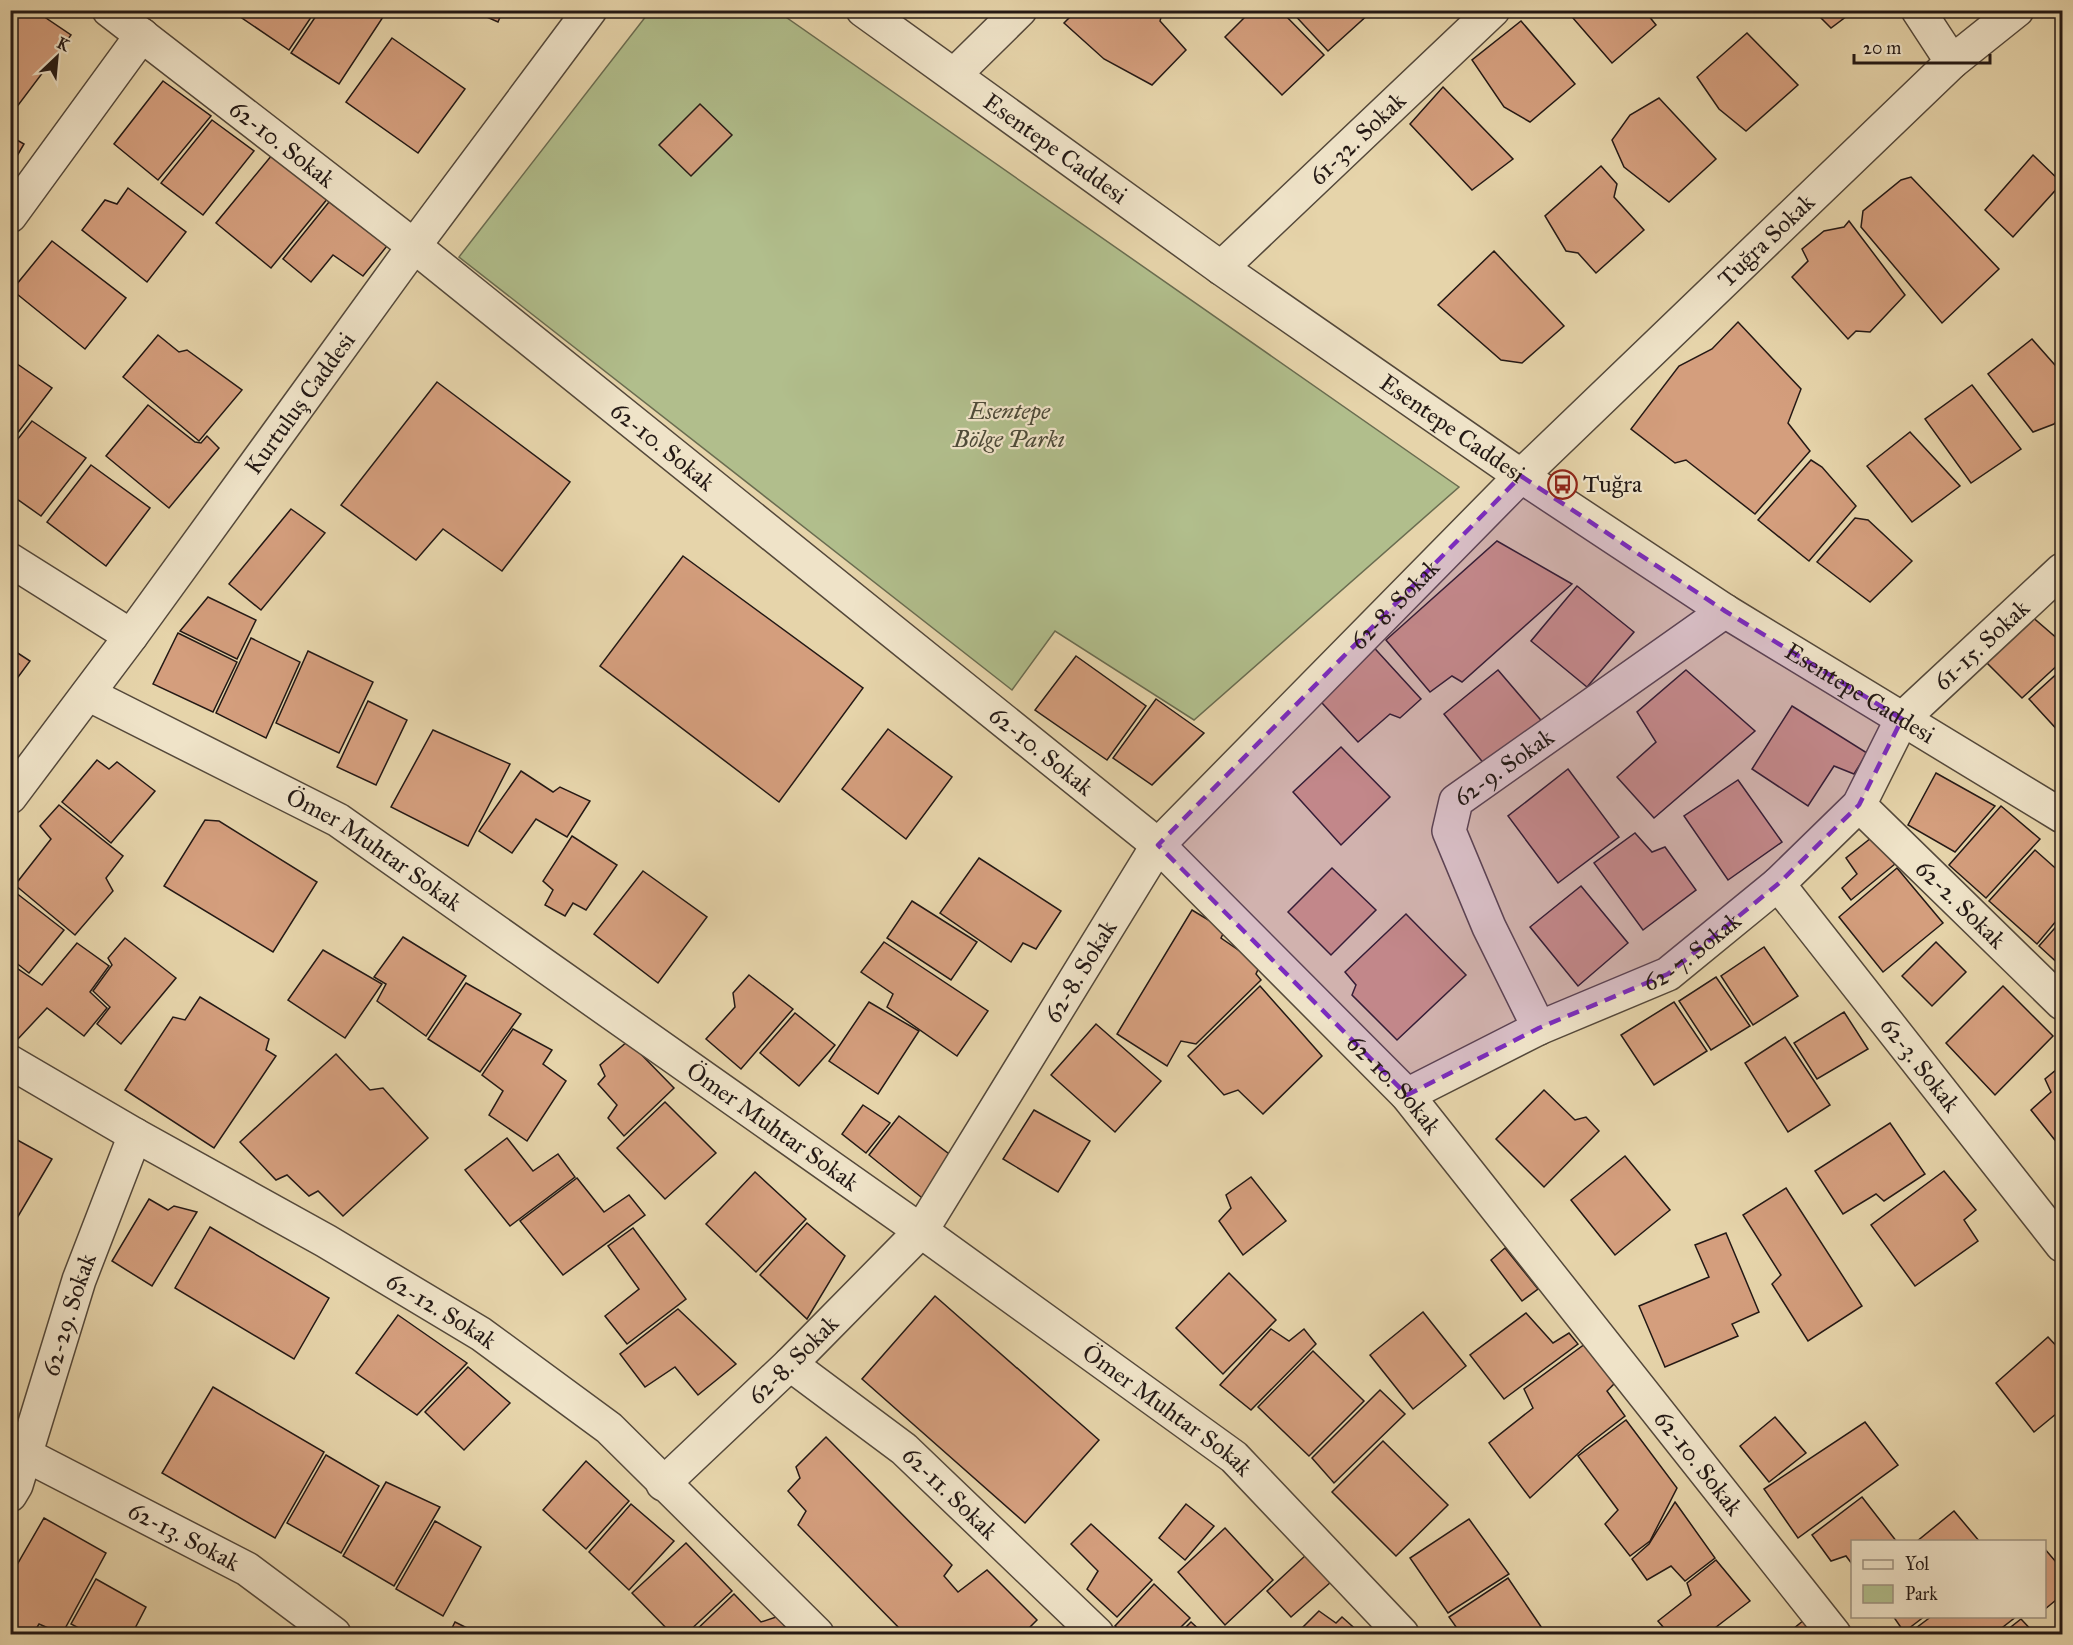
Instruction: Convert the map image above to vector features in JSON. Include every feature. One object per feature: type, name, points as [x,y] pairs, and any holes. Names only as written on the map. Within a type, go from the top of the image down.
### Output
[{"type":"street","name":"62-10. Sokak","points":[[109,10],[414,246],[1158,845],[1407,1095],[1834,1635]]},
{"type":"street","name":"Kurtuluş Caddesi","points":[[10,796],[132,636],[414,246],[590,10]]},
{"type":"street","name":"Esentepe Caddesi","points":[[863,10],[1221,268],[1521,476],[1725,611],[2062,816]]},
{"type":"street","points":[[954,75],[1020,10]]},
{"type":"street","name":"61-32. Sokak","points":[[1221,268],[1493,10]]},
{"type":"street","points":[[1918,10],[1952,62]]},
{"type":"street","name":"Tuğra Sokak","points":[[1521,476],[1952,62],[2017,10]]},
{"type":"street","points":[[10,216],[142,36]]},
{"type":"street","name":"62-8. Sokak","points":[[663,1484],[790,1364],[921,1231],[1158,845],[1521,476]]},
{"type":"street","points":[[10,560],[132,636]]},
{"type":"street","name":"61-15. Sokak","points":[[1902,719],[2062,570]]},
{"type":"street","name":"62-9. Sokak","points":[[1539,1028],[1489,927],[1449,831],[1456,801],[1725,611]]},
{"type":"street","name":"Ömer Muhtar Sokak","points":[[88,694],[338,820],[921,1231],[1234,1457],[1402,1635]]},
{"type":"street","name":"62-7. Sokak","points":[[1407,1095],[1539,1028],[1668,974],[1778,884],[1859,805],[1902,719]]},
{"type":"street","name":"62-2. Sokak","points":[[1859,805],[2062,1003]]},
{"type":"street","name":"62-3. Sokak","points":[[1778,884],[2062,1245]]},
{"type":"street","name":"62-12. Sokak","points":[[10,1062],[135,1135],[326,1241],[481,1334],[609,1428],[817,1635]]},
{"type":"street","name":"62-29. Sokak","points":[[10,1495],[79,1280],[135,1135]]},
{"type":"street","name":"62-11. Sokak","points":[[790,1364],[904,1449],[1097,1635]]},
{"type":"street","name":"62-13. Sokak","points":[[24,1454],[247,1569],[334,1635]]},
{"type":"highlighted area","points":[[1521,476],[1725,611],[1902,719],[1859,805],[1778,884],[1668,974],[1539,1028],[1407,1095],[1158,845]]},
{"type":"green space","name":"Esentepe Bölge Parkı","points":[[650,11],[777,11],[1459,487],[1194,720],[1055,631],[1012,690],[459,257]]},
{"type":"building","points":[[12,10],[34,10],[71,35],[10,116]]},
{"type":"building","points":[[234,10],[316,10],[289,50],[233,12]]},
{"type":"building","points":[[320,10],[378,10],[385,14],[339,84],[291,53]]},
{"type":"building","points":[[471,10],[503,10],[498,22]]},
{"type":"building","points":[[1077,10],[1163,10],[1160,21],[1186,50],[1152,85],[1104,59],[1064,23]]},
{"type":"building","points":[[1252,10],[1280,10],[1324,55],[1282,95],[1225,37]]},
{"type":"building","points":[[1290,10],[1370,10],[1371,12],[1328,51]]},
{"type":"building","points":[[1566,10],[1644,10],[1656,25],[1612,63]]},
{"type":"building","points":[[1813,10],[1855,10],[1831,28]]},
{"type":"building","points":[[1521,21],[1575,84],[1530,122],[1504,107],[1472,60]]},
{"type":"building","points":[[1747,33],[1798,85],[1746,131],[1719,109],[1697,77]]},
{"type":"building","points":[[392,38],[465,89],[418,153],[346,102]]},
{"type":"building","points":[[163,81],[211,116],[158,180],[114,144]]},
{"type":"building","points":[[1443,87],[1513,159],[1472,190],[1410,124]]},
{"type":"building","points":[[1659,98],[1716,159],[1669,202],[1624,167],[1612,140],[1630,115]]},
{"type":"building","points":[[700,104],[732,135],[691,176],[659,145]]},
{"type":"building","points":[[212,120],[254,151],[203,215],[161,183]]},
{"type":"building","points":[[10,136],[24,144],[10,168]]},
{"type":"building","points":[[272,155],[328,198],[271,268],[216,223]]},
{"type":"building","points":[[2033,155],[2062,183],[2013,237],[1985,210]]},
{"type":"building","points":[[1601,166],[1617,184],[1614,197],[1644,230],[1596,273],[1578,253],[1566,251],[1545,216]]},
{"type":"building","points":[[1911,177],[1999,269],[1942,323],[1861,227],[1863,211],[1901,180]]},
{"type":"building","points":[[128,188],[186,232],[147,282],[82,230],[105,200],[117,204]]},
{"type":"building","points":[[329,202],[387,246],[363,276],[333,255],[311,282],[283,259]]},
{"type":"building","points":[[1849,221],[1905,295],[1870,332],[1856,331],[1848,339],[1792,277],[1808,261],[1802,249],[1824,231],[1844,227]]},
{"type":"building","points":[[52,241],[126,298],[85,349],[12,290]]},
{"type":"building","points":[[1494,251],[1564,326],[1522,363],[1501,360],[1438,305]]},
{"type":"building","points":[[1738,322],[1801,389],[1788,423],[1810,451],[1755,514],[1686,460],[1675,463],[1631,429],[1679,366],[1712,349]]},
{"type":"building","points":[[158,335],[179,352],[187,350],[242,390],[199,441],[123,377]]},
{"type":"building","points":[[2032,339],[2062,373],[2062,415],[2054,424],[2033,432],[1988,374]]},
{"type":"building","points":[[10,359],[52,388],[10,443]]},
{"type":"building","points":[[437,382],[570,482],[502,571],[443,529],[416,560],[341,505]]},
{"type":"building","points":[[1972,385],[2021,449],[1971,483],[1925,419]]},
{"type":"building","points":[[148,405],[195,442],[201,443],[207,436],[219,448],[169,508],[106,456]]},
{"type":"building","points":[[32,421],[86,458],[41,516],[10,494],[10,449]]},
{"type":"building","points":[[1910,432],[1960,486],[1912,522],[1867,466]]},
{"type":"building","points":[[1811,460],[1822,467],[1856,506],[1809,561],[1758,520]]},
{"type":"building","points":[[91,465],[150,508],[106,566],[47,522]]},
{"type":"building","points":[[291,509],[325,533],[261,610],[229,584]]},
{"type":"building","points":[[1855,518],[1868,520],[1912,561],[1870,602],[1817,562]]},
{"type":"building","points":[[1497,541],[1572,584],[1462,682],[1452,676],[1430,692],[1386,640]]},
{"type":"building","points":[[683,556],[863,688],[779,802],[600,666]]},
{"type":"building","points":[[1577,586],[1634,632],[1587,687],[1531,641]]},
{"type":"building","points":[[208,597],[256,620],[237,659],[180,631]]},
{"type":"building","points":[[2024,610],[2059,640],[2062,637],[2062,661],[2022,698],[1977,653]]},
{"type":"building","points":[[178,633],[237,662],[213,712],[153,684]]},
{"type":"building","points":[[251,638],[300,662],[266,738],[216,713]]},
{"type":"building","points":[[1367,640],[1421,699],[1400,718],[1390,714],[1358,742],[1311,691]]},
{"type":"building","points":[[10,648],[30,661],[10,688]]},
{"type":"building","points":[[308,651],[373,682],[339,753],[276,723]]},
{"type":"building","points":[[1076,656],[1146,706],[1107,760],[1035,710]]},
{"type":"building","points":[[2062,669],[2062,735],[2029,699]]},
{"type":"building","points":[[1498,670],[1545,725],[1489,770],[1444,714]]},
{"type":"building","points":[[1686,670],[1755,731],[1654,818],[1617,777],[1656,742],[1637,712]]},
{"type":"building","points":[[1156,699],[1204,733],[1152,785],[1113,758]]},
{"type":"building","points":[[368,701],[407,720],[376,785],[337,767]]},
{"type":"building","points":[[1792,706],[1867,753],[1854,774],[1834,766],[1808,806],[1752,769]]},
{"type":"building","points":[[888,729],[952,777],[906,839],[842,789]]},
{"type":"building","points":[[433,730],[510,764],[468,846],[391,807]]},
{"type":"building","points":[[1341,747],[1390,797],[1341,845],[1293,792]]},
{"type":"building","points":[[97,760],[109,769],[117,762],[155,791],[111,843],[62,802]]},
{"type":"building","points":[[1568,769],[1619,837],[1558,883],[1508,816]]},
{"type":"building","points":[[521,771],[553,792],[560,787],[590,801],[567,837],[536,819],[512,853],[479,831]]},
{"type":"building","points":[[1936,773],[1995,806],[1955,852],[1908,825]]},
{"type":"building","points":[[1738,780],[1782,842],[1728,880],[1684,816]]},
{"type":"building","points":[[59,805],[123,856],[106,878],[113,891],[75,935],[15,885],[51,839],[40,826]]},
{"type":"building","points":[[2001,806],[2040,839],[1986,898],[1949,865]]},
{"type":"building","points":[[205,820],[219,821],[317,882],[273,952],[164,886]]},
{"type":"building","points":[[1635,833],[1652,852],[1665,847],[1696,890],[1643,930],[1594,863]]},
{"type":"building","points":[[572,836],[617,865],[586,910],[573,903],[565,916],[545,905],[553,890],[543,881]]},
{"type":"building","points":[[1871,838],[1895,864],[1851,900],[1842,888],[1857,874],[1846,858]]},
{"type":"building","points":[[2035,850],[2062,874],[2062,914],[2037,944],[1989,901]]},
{"type":"building","points":[[979,858],[1061,911],[1036,949],[1023,943],[1011,962],[940,913]]},
{"type":"building","points":[[1332,868],[1376,910],[1331,955],[1288,912]]},
{"type":"building","points":[[1897,868],[1943,923],[1883,972],[1839,917]]},
{"type":"building","points":[[643,871],[707,917],[658,983],[594,934]]},
{"type":"building","points":[[1581,886],[1628,943],[1578,986],[1530,927]]},
{"type":"building","points":[[11,889],[64,930],[29,973],[10,958]]},
{"type":"building","points":[[912,901],[977,942],[951,980],[887,938]]},
{"type":"building","points":[[1192,910],[1225,930],[1221,938],[1260,965],[1256,974],[1261,980],[1196,1044],[1181,1041],[1167,1066],[1117,1034]]},
{"type":"building","points":[[1406,914],[1466,975],[1397,1040],[1352,995],[1356,985],[1345,972]]},
{"type":"building","points":[[2062,920],[2062,967],[2039,946]]},
{"type":"building","points":[[403,937],[466,976],[426,1036],[377,1001],[386,984],[374,977]]},
{"type":"building","points":[[125,938],[176,978],[121,1044],[97,1024],[110,1007],[93,991],[112,965],[108,958]]},
{"type":"building","points":[[884,942],[988,1011],[957,1056],[887,1007],[893,994],[861,972]]},
{"type":"building","points":[[1936,942],[1966,972],[1932,1006],[1902,976]]},
{"type":"building","points":[[77,943],[109,966],[90,992],[107,1008],[84,1036],[47,1008],[17,1040],[10,1034],[10,978],[18,969],[42,985]]},
{"type":"building","points":[[1764,947],[1798,996],[1753,1025],[1721,976]]},
{"type":"building","points":[[323,950],[382,984],[345,1038],[288,1000]]},
{"type":"building","points":[[749,975],[793,1009],[741,1069],[706,1039],[735,1007],[733,993]]},
{"type":"building","points":[[1716,977],[1750,1026],[1711,1050],[1679,1001]]},
{"type":"building","points":[[466,983],[521,1014],[480,1072],[428,1039]]},
{"type":"building","points":[[1260,986],[1322,1056],[1263,1114],[1238,1090],[1224,1095],[1188,1056]]},
{"type":"building","points":[[2003,986],[2053,1036],[1995,1095],[1946,1043]]},
{"type":"building","points":[[200,997],[269,1039],[266,1050],[276,1056],[214,1148],[125,1090],[173,1017],[185,1020]]},
{"type":"building","points":[[869,1002],[919,1031],[878,1094],[829,1061]]},
{"type":"building","points":[[1674,1002],[1707,1051],[1654,1085],[1621,1035]]},
{"type":"building","points":[[1844,1012],[1868,1049],[1817,1079],[1794,1043]]},
{"type":"building","points":[[795,1013],[835,1045],[799,1086],[760,1053]]},
{"type":"building","points":[[1096,1024],[1161,1081],[1115,1132],[1051,1075]]},
{"type":"building","points":[[513,1029],[552,1050],[543,1064],[566,1081],[527,1141],[489,1115],[503,1091],[482,1075]]},
{"type":"building","points":[[1785,1037],[1830,1105],[1788,1132],[1745,1063]]},
{"type":"building","points":[[628,1041],[674,1088],[624,1136],[608,1118],[617,1105],[598,1084],[605,1076],[600,1065]]},
{"type":"building","points":[[336,1054],[370,1090],[383,1088],[428,1138],[343,1216],[318,1191],[309,1196],[287,1175],[276,1180],[240,1142]]},
{"type":"building","points":[[2062,1065],[2062,1149],[2031,1110],[2051,1092],[2045,1079]]},
{"type":"building","points":[[1544,1090],[1575,1120],[1586,1117],[1599,1131],[1544,1187],[1496,1139]]},
{"type":"building","points":[[665,1102],[716,1153],[665,1199],[617,1148]]},
{"type":"building","points":[[863,1105],[890,1123],[866,1153],[842,1134]]},
{"type":"building","points":[[1034,1110],[1090,1141],[1058,1192],[1003,1159]]},
{"type":"building","points":[[899,1116],[957,1160],[926,1201],[869,1155]]},
{"type":"building","points":[[1890,1123],[1925,1174],[1884,1201],[1876,1194],[1843,1214],[1815,1171]]},
{"type":"building","points":[[10,1136],[52,1159],[10,1230]]},
{"type":"building","points":[[507,1138],[533,1171],[558,1154],[575,1177],[510,1226],[465,1170]]},
{"type":"building","points":[[1625,1156],[1670,1210],[1615,1255],[1571,1200]]},
{"type":"building","points":[[1944,1171],[1976,1210],[1964,1220],[1978,1241],[1915,1286],[1871,1225]]},
{"type":"building","points":[[755,1172],[806,1219],[756,1272],[706,1224]]},
{"type":"building","points":[[1251,1177],[1286,1221],[1243,1255],[1219,1221],[1231,1208],[1226,1195]]},
{"type":"building","points":[[577,1178],[604,1212],[629,1195],[645,1215],[563,1275],[520,1221]]},
{"type":"building","points":[[1786,1188],[1862,1306],[1808,1341],[1772,1284],[1781,1275],[1743,1215]]},
{"type":"building","points":[[149,1199],[168,1210],[174,1206],[197,1212],[152,1286],[112,1261]]},
{"type":"building","points":[[807,1223],[845,1256],[807,1319],[760,1275]]},
{"type":"building","points":[[210,1227],[329,1298],[294,1359],[175,1288]]},
{"type":"building","points":[[633,1228],[686,1299],[627,1344],[605,1316],[639,1289],[608,1246]]},
{"type":"building","points":[[1726,1233],[1759,1312],[1732,1324],[1738,1336],[1665,1367],[1639,1306],[1709,1277],[1695,1245]]},
{"type":"building","points":[[1505,1248],[1538,1289],[1522,1301],[1491,1260]]},
{"type":"building","points":[[1229,1273],[1276,1320],[1223,1374],[1176,1328]]},
{"type":"building","points":[[935,1296],[1099,1440],[1025,1523],[862,1379]]},
{"type":"building","points":[[678,1309],[736,1364],[698,1395],[675,1367],[645,1387],[620,1354]]},
{"type":"building","points":[[1423,1312],[1466,1366],[1413,1409],[1370,1355]]},
{"type":"building","points":[[1526,1313],[1553,1343],[1569,1333],[1578,1344],[1504,1399],[1470,1355]]},
{"type":"building","points":[[398,1315],[467,1363],[417,1415],[356,1373]]},
{"type":"building","points":[[1271,1329],[1289,1341],[1304,1329],[1316,1344],[1251,1410],[1220,1385]]},
{"type":"building","points":[[2048,1337],[2062,1352],[2062,1409],[2034,1432],[1996,1383]]},
{"type":"building","points":[[1589,1341],[1620,1378],[1607,1391],[1625,1416],[1585,1447],[1530,1498],[1489,1443],[1533,1408],[1524,1389]]},
{"type":"building","points":[[1313,1351],[1364,1401],[1309,1456],[1258,1407]]},
{"type":"building","points":[[468,1367],[510,1403],[464,1450],[425,1412]]},
{"type":"building","points":[[213,1387],[324,1452],[275,1538],[162,1473]]},
{"type":"building","points":[[1380,1390],[1405,1414],[1334,1483],[1312,1458]]},
{"type":"building","points":[[1775,1417],[1806,1453],[1769,1482],[1740,1446]]},
{"type":"building","points":[[1626,1420],[1677,1488],[1650,1541],[1630,1556],[1605,1524],[1618,1510],[1578,1456]]},
{"type":"building","points":[[1865,1422],[1898,1465],[1798,1538],[1764,1489]]},
{"type":"building","points":[[826,1437],[952,1565],[944,1576],[958,1592],[987,1570],[1037,1620],[1023,1634],[905,1634],[798,1525],[806,1511],[788,1491],[800,1478],[796,1467]]},
{"type":"building","points":[[1383,1441],[1448,1505],[1396,1556],[1332,1492]]},
{"type":"building","points":[[326,1455],[379,1486],[341,1553],[287,1523]]},
{"type":"building","points":[[586,1461],[629,1501],[586,1549],[543,1510]]},
{"type":"building","points":[[386,1482],[440,1507],[394,1586],[343,1556]]},
{"type":"building","points":[[1862,1497],[1895,1540],[1851,1540],[1851,1563],[1846,1556],[1831,1561],[1812,1535]]},
{"type":"building","points":[[1675,1502],[1715,1558],[1685,1581],[1671,1566],[1647,1580],[1632,1559],[1649,1544]]},
{"type":"building","points":[[631,1504],[674,1541],[629,1590],[589,1552]]},
{"type":"building","points":[[1186,1504],[1214,1526],[1185,1560],[1159,1538]]},
{"type":"building","points":[[1954,1511],[1978,1540],[1918,1540]]},
{"type":"building","points":[[44,1518],[106,1553],[62,1634],[39,1624],[33,1634],[10,1634],[10,1577]]},
{"type":"building","points":[[1469,1519],[1509,1574],[1448,1613],[1410,1558]]},
{"type":"building","points":[[435,1521],[481,1547],[443,1616],[396,1589]]},
{"type":"building","points":[[1091,1524],[1152,1580],[1117,1617],[1087,1589],[1098,1571],[1071,1544]]},
{"type":"building","points":[[1225,1528],[1273,1580],[1225,1625],[1178,1572]]},
{"type":"building","points":[[686,1543],[732,1591],[686,1634],[672,1634],[632,1593]]},
{"type":"building","points":[[2046,1550],[2062,1569],[2062,1595],[2046,1608]]},
{"type":"building","points":[[1306,1555],[1331,1582],[1291,1617],[1267,1591]]},
{"type":"building","points":[[1716,1560],[1750,1601],[1707,1634],[1669,1634],[1658,1621],[1691,1595],[1687,1583]]},
{"type":"building","points":[[1508,1578],[1546,1634],[1461,1634],[1449,1617]]},
{"type":"building","points":[[96,1579],[146,1607],[132,1634],[90,1634],[71,1624]]},
{"type":"building","points":[[1154,1584],[1190,1618],[1174,1634],[1124,1634],[1115,1626]]},
{"type":"building","points":[[734,1594],[761,1622],[776,1617],[793,1634],[692,1634]]},
{"type":"building","points":[[1319,1611],[1336,1623],[1342,1617],[1361,1634],[1296,1634]]},
{"type":"building","points":[[1894,1618],[1922,1618],[1904,1632]]},
{"type":"building","points":[[1929,1618],[2014,1618],[1994,1634],[1908,1634]]},
{"type":"building","points":[[2021,1619],[2035,1634],[2002,1634]]},
{"type":"building","points":[[1804,1620],[1817,1634],[1787,1634]]},
{"type":"building","points":[[455,1622],[479,1634],[449,1634]]},
{"type":"building","points":[[1191,1622],[1204,1634],[1179,1634]]},
{"type":"place","name":"Tuğra","points":[[1562,484]]}]
